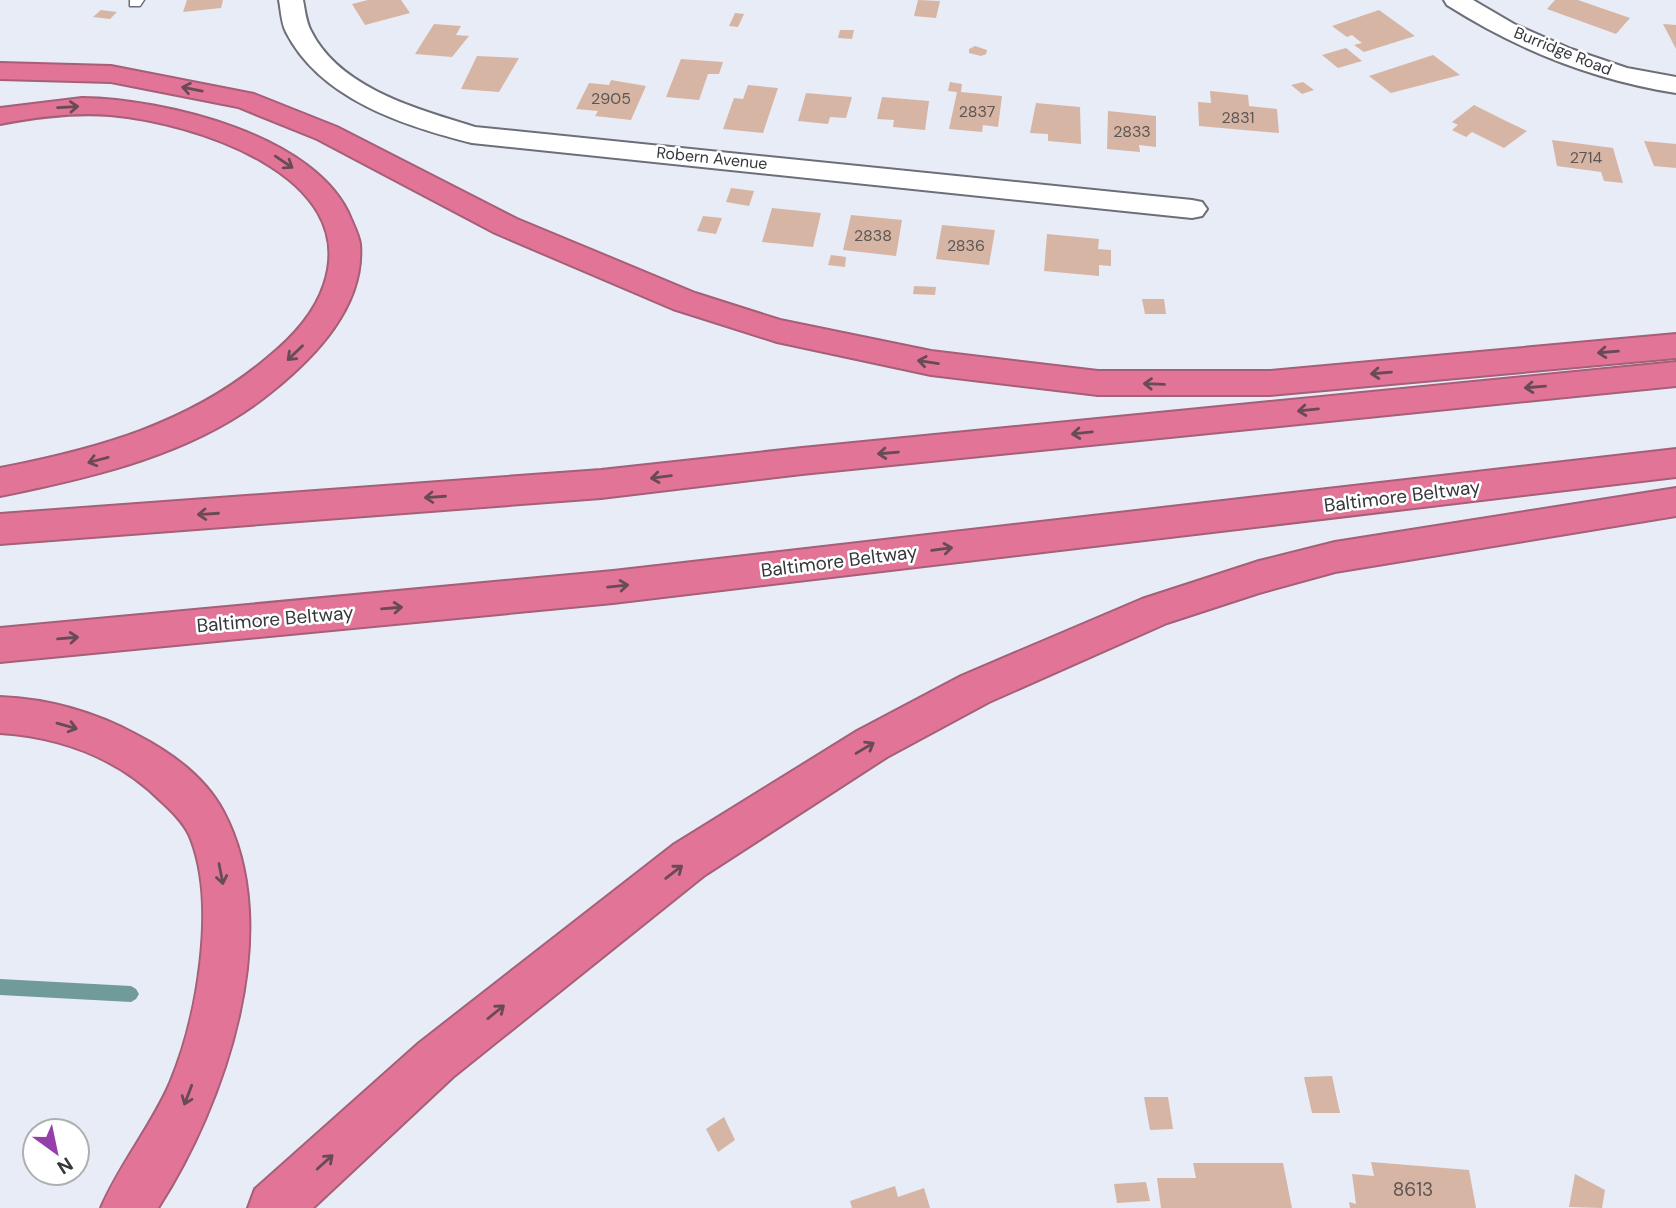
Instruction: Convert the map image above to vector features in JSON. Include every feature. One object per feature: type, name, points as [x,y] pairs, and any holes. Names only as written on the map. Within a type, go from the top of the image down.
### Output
[{"type":"highway","points":[[0,71],[111,74],[246,100],[327,133],[506,226],[684,301],[777,331],[931,363],[1098,383],[1270,383],[1676,346]]},
{"type":"highway","points":[[0,84],[139,79]]},
{"type":"highway","points":[[0,116],[37,109],[110,106],[145,110],[216,129],[266,150],[296,170],[319,191],[332,211],[342,235],[345,256],[341,281],[330,308],[309,340],[242,398],[193,425],[150,444],[45,474],[0,482]]},
{"type":"highway","points":[[0,529],[601,484],[802,461],[1676,374]]},
{"type":"highway","name":"Baltimore Beltway","points":[[0,645],[613,587],[1676,463]]},
{"type":"highway","points":[[274,1208],[436,1060],[689,860],[872,744],[975,689],[1156,610],[1335,557],[1676,502]]},
{"type":"highway","points":[[0,715],[67,724],[120,746],[156,768],[190,798],[208,827],[221,870],[227,911],[227,957],[218,1012],[173,1134],[127,1208]]},
{"type":"street","name":"Robern Avenue","points":[[291,0],[292,12],[303,39],[330,74],[361,93],[472,135],[1192,209]]},
{"type":"street","name":"Burridge Road","points":[[1456,0],[1558,52],[1615,72],[1676,85]]},
{"type":"building","points":[[187,0],[223,0],[221,8],[183,12]]},
{"type":"building","points":[[368,0],[401,0],[410,13],[365,25],[352,4]]},
{"type":"building","points":[[918,0],[940,1],[936,18],[914,16]]},
{"type":"building","points":[[1555,0],[1578,0],[1630,18],[1616,34],[1547,9]]},
{"type":"building","points":[[101,10],[117,12],[110,19],[93,17]]},
{"type":"building","points":[[1379,10],[1415,36],[1364,52],[1354,45],[1362,43],[1352,35],[1347,37],[1332,26]]},
{"type":"building","points":[[735,13],[744,14],[738,27],[729,26]]},
{"type":"building","points":[[434,24],[461,26],[456,35],[469,36],[452,57],[415,54]]},
{"type":"building","points":[[1663,24],[1676,25],[1676,49]]},
{"type":"building","points":[[840,30],[854,30],[852,39],[838,38]]},
{"type":"building","points":[[975,46],[987,50],[986,54],[981,56],[969,53],[969,49]]},
{"type":"building","points":[[1346,48],[1362,61],[1338,68],[1322,55]]},
{"type":"building","points":[[1433,55],[1460,75],[1391,93],[1369,76]]},
{"type":"building","points":[[477,56],[519,58],[499,92],[461,89]]},
{"type":"building","points":[[681,59],[723,62],[719,74],[708,74],[699,100],[666,97]]},
{"type":"building","points":[[611,80],[646,86],[631,120],[595,116],[598,111],[576,109],[589,83],[609,85]]},
{"type":"building","points":[[950,82],[962,84],[961,92],[1002,96],[998,127],[983,125],[982,132],[949,129],[957,92],[948,91]]},
{"type":"building","points":[[1303,82],[1314,90],[1302,94],[1291,85]]},
{"type":"building","points":[[748,85],[778,88],[763,133],[723,129],[734,98],[743,99]]},
{"type":"building","points":[[1210,91],[1248,95],[1249,106],[1277,109],[1279,133],[1199,126],[1198,102],[1211,103]]},
{"type":"building","points":[[806,93],[852,97],[846,118],[830,117],[828,124],[798,121]]},
{"type":"building","points":[[882,97],[929,101],[925,130],[893,127],[894,120],[877,119]]},
{"type":"building","points":[[1036,103],[1080,107],[1081,144],[1048,141],[1048,134],[1030,133]]},
{"type":"building","points":[[1474,105],[1527,131],[1504,148],[1472,132],[1466,137],[1452,130],[1458,125],[1452,122]]},
{"type":"building","points":[[1108,111],[1156,116],[1156,147],[1139,145],[1140,152],[1107,149]]},
{"type":"building","points":[[1552,140],[1613,148],[1623,183],[1604,181],[1601,172],[1557,166]]},
{"type":"building","points":[[1644,141],[1676,144],[1676,168],[1654,166]]},
{"type":"building","points":[[731,188],[754,191],[749,206],[726,202]]},
{"type":"building","points":[[772,208],[821,213],[813,247],[762,242]]},
{"type":"building","points":[[851,215],[902,220],[896,256],[843,250]]},
{"type":"building","points":[[703,216],[722,218],[716,234],[697,231]]},
{"type":"building","points":[[942,225],[995,230],[989,265],[936,259]]},
{"type":"building","points":[[1047,234],[1099,239],[1098,249],[1111,250],[1111,266],[1099,265],[1099,276],[1044,271]]},
{"type":"building","points":[[831,255],[846,257],[845,267],[828,265]]},
{"type":"building","points":[[914,286],[936,287],[935,295],[913,294]]},
{"type":"building","points":[[1142,299],[1164,299],[1166,314],[1145,314]]},
{"type":"building","points":[[1332,1076],[1340,1113],[1312,1113],[1304,1077]]},
{"type":"building","points":[[1144,1097],[1168,1097],[1173,1129],[1150,1130]]},
{"type":"building","points":[[724,1117],[735,1140],[718,1152],[706,1129]]},
{"type":"building","points":[[1371,1162],[1469,1170],[1476,1208],[1350,1208],[1349,1202],[1356,1204],[1352,1174],[1374,1176]]},
{"type":"building","points":[[1193,1163],[1283,1163],[1292,1208],[1161,1208],[1157,1178],[1196,1178]]},
{"type":"building","points":[[1575,1174],[1605,1190],[1602,1208],[1569,1207]]},
{"type":"building","points":[[1146,1182],[1150,1201],[1117,1203],[1114,1184]]},
{"type":"building","points":[[895,1186],[898,1197],[924,1188],[930,1208],[852,1208],[850,1201]]},
{"type":"waterway","points":[[0,987],[131,994]]}]
